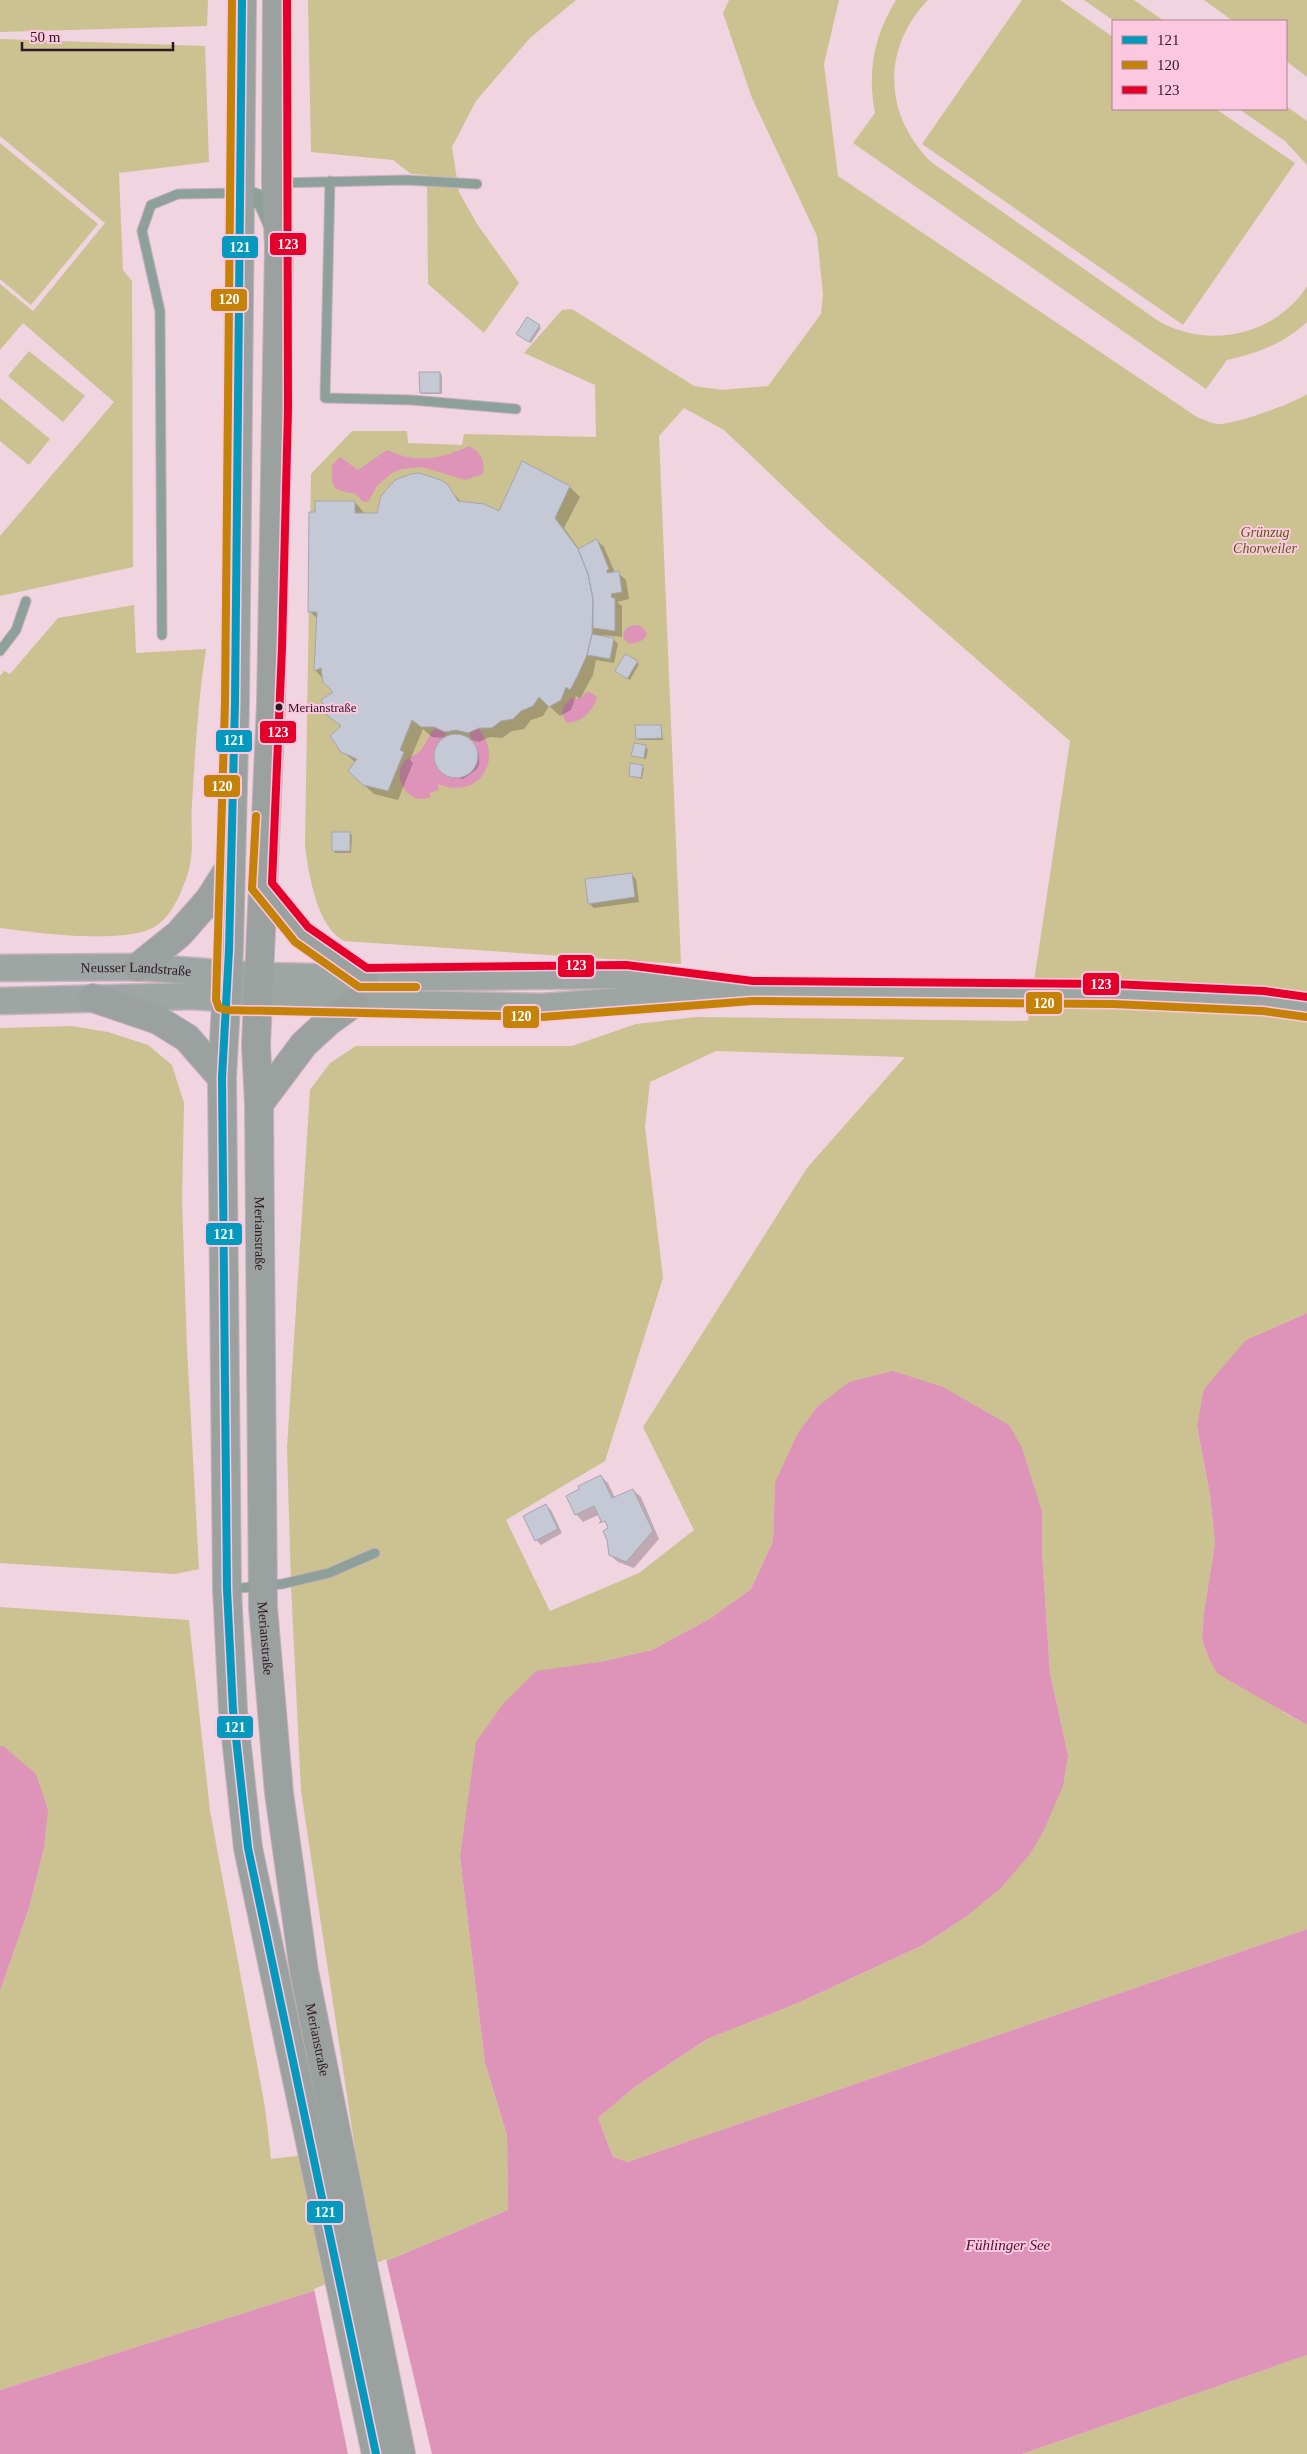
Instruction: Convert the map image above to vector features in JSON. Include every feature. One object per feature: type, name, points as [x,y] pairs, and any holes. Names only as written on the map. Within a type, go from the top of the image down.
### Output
[{"type":"main road","name":"Merianstraße","points":[[242,0],[235,703],[227,987],[222,1078],[227,1589],[233,1710],[248,1848],[376,2454]]},
{"type":"main road","name":"Merianstraße","points":[[278,0],[276,183],[279,247],[271,704],[256,1045],[259,1104],[263,1607],[279,1793],[304,1971],[401,2454]]},
{"type":"main road","points":[[138,967],[179,934],[209,900],[230,867]]},
{"type":"main road","points":[[262,886],[301,934],[364,978]]},
{"type":"main road","name":"Neusser Landstraße","points":[[0,968],[138,967],[227,987],[258,989],[354,1003],[542,1007],[752,991],[1113,994],[1264,1001],[1307,1007]]},
{"type":"main road","name":"Neusser Landstraße","points":[[258,989],[364,978],[626,975],[752,991]]},
{"type":"main road","name":"Neusser Landstraße","points":[[0,1001],[194,996],[227,987]]},
{"type":"main road","points":[[93,998],[158,1020],[186,1038],[222,1078]]},
{"type":"main road","points":[[259,1104],[304,1044],[328,1022],[354,1003]]},
{"type":"street","points":[[241,193],[263,201],[272,217],[279,247]]},
{"type":"lane","points":[[276,183],[406,180],[477,184]]},
{"type":"lane","points":[[330,182],[325,398],[412,400],[516,409]]},
{"type":"lane","points":[[162,635],[160,311],[142,231],[151,205],[178,194],[241,193]]},
{"type":"lane","points":[[0,651],[16,630],[26,601]]},
{"type":"lane","points":[[227,1589],[263,1584],[282,1584],[329,1574],[375,1553]]},
{"type":"green space","points":[[0,0],[208,0],[207,26],[0,32]]},
{"type":"green space","points":[[308,0],[576,0],[530,38],[476,101],[452,147],[459,192],[477,224],[519,283],[484,333],[428,284],[427,175],[411,174],[393,160],[311,152]]},
{"type":"green space","name":"Grünzug Chorweiler","points":[[729,0],[839,0],[824,64],[838,176],[1197,417],[1216,424],[1238,421],[1264,413],[1307,394],[1307,1313],[1246,1340],[1197,1426],[1210,1495],[1215,1543],[1204,1612],[1202,1639],[1209,1659],[1285,1713],[1307,1725],[1307,1929],[628,2162],[613,2157],[598,2118],[636,2086],[707,2039],[798,2003],[923,1945],[964,1918],[1068,1755],[1050,1673],[1042,1552],[1042,1512],[817,1407],[799,1433],[775,1482],[773,1541],[751,1589],[711,1618],[652,1650],[600,1662],[460,1857],[485,2063],[507,2135],[508,2210],[320,2289],[0,2390],[0,1991],[29,1908],[44,1848],[3,1746],[0,1746],[0,1607],[189,1620],[210,1811],[265,2107],[271,2159],[355,2149],[301,1791],[291,1585],[287,1448],[310,1090],[330,1063],[356,1046],[572,1046],[636,1024],[697,1017],[1028,1021],[1070,741],[828,529],[724,430],[684,408],[659,436],[681,964],[344,941],[327,924],[316,899],[305,847],[311,474],[352,431],[407,431],[408,443],[462,445],[464,434],[596,437],[595,385],[524,353],[562,310],[572,309],[694,386],[722,390],[768,386],[821,314],[823,294],[817,236],[752,98],[723,13]],"holes":[[[716,1051],[905,1057],[807,1168],[643,1427],[694,1530],[639,1573],[550,1611],[506,1520],[605,1461],[663,1278],[645,1127],[650,1082]]]},
{"type":"green space","points":[[896,0],[928,0],[913,19],[902,39],[896,60],[894,82],[897,103],[904,124],[915,144],[931,162],[1157,320],[1176,329],[1218,336],[1239,333],[1259,327],[1277,317],[1294,303],[1307,286],[1307,322],[1298,330],[1270,347],[1227,360],[1206,389],[853,143],[875,113],[872,83],[874,54],[882,27]]},
{"type":"green space","points":[[1022,0],[1060,0],[1112,36],[1112,110],[1217,110],[1295,163],[1183,325],[922,144]]},
{"type":"green space","points":[[1084,0],[1134,0],[1163,20],[1113,20]]},
{"type":"green space","points":[[1204,0],[1307,0],[1307,77],[1287,62],[1287,20],[1232,20]]},
{"type":"green space","points":[[0,39],[205,46],[209,162],[119,173],[123,270],[132,281],[133,567],[0,596],[0,536],[114,402],[23,323],[0,350],[0,284],[33,311],[105,223],[0,136]]},
{"type":"green space","points":[[1287,107],[1307,121],[1307,165],[1285,141],[1240,110],[1287,110]]},
{"type":"green space","points":[[0,143],[98,224],[31,305],[0,279]]},
{"type":"green space","points":[[29,351],[85,396],[63,422],[8,376]]},
{"type":"green space","points":[[0,398],[50,439],[29,465],[0,441]]},
{"type":"green space","points":[[134,605],[136,653],[206,649],[196,746],[191,856],[182,890],[174,906],[163,921],[148,930],[133,934],[75,936],[0,928],[0,676],[4,671],[10,674],[58,618]]},
{"type":"green space","points":[[71,1026],[108,1032],[148,1045],[172,1065],[184,1103],[182,1200],[187,1348],[199,1569],[175,1574],[0,1563],[0,1028]]},
{"type":"green space","points":[[1307,2355],[1307,2454],[1022,2454]]},
{"type":"water","points":[[469,446],[477,451],[481,457],[483,474],[465,480],[422,467],[402,469],[392,473],[377,486],[368,502],[362,501],[356,494],[338,490],[333,484],[332,465],[340,457],[358,470],[387,450],[409,457],[429,458],[449,454]]},
{"type":"water","points":[[641,626],[647,633],[646,636],[640,641],[629,644],[624,639],[625,631],[628,627]]},
{"type":"water","points":[[588,691],[597,697],[593,707],[581,719],[566,722],[562,714],[563,707],[571,698],[579,699]]},
{"type":"water","points":[[435,728],[445,732],[445,736],[435,747],[434,758],[438,767],[446,774],[456,777],[466,776],[474,769],[478,753],[469,732],[478,728],[486,740],[489,753],[488,764],[483,774],[475,782],[465,787],[452,788],[438,784],[439,790],[429,793],[431,797],[416,798],[411,796],[403,787],[400,779],[400,770],[406,760],[420,751]]},
{"type":"water","points":[[1307,1313],[1307,1725],[1218,1674],[1209,1659],[1202,1639],[1204,1612],[1215,1543],[1210,1495],[1197,1426],[1204,1389],[1246,1340]]},
{"type":"water","name":"Fühlinger See","points":[[893,1371],[943,1387],[1009,1425],[1022,1448],[1042,1512],[1042,1552],[1050,1673],[1068,1755],[1063,1786],[1043,1832],[1030,1854],[1000,1889],[964,1918],[923,1945],[798,2003],[707,2039],[636,2086],[598,2118],[613,2157],[628,2162],[1307,1929],[1307,2355],[1022,2454],[0,2454],[0,2390],[320,2289],[508,2210],[507,2135],[485,2063],[460,1857],[476,1742],[503,1704],[536,1671],[600,1662],[652,1650],[711,1618],[751,1589],[773,1541],[775,1482],[798,1433],[817,1407],[849,1382]]},
{"type":"water","points":[[0,1746],[3,1746],[36,1774],[48,1810],[44,1848],[29,1908],[0,1991]]},
{"type":"pier","points":[[386,2259],[432,2454],[348,2454],[314,2289]]},
{"type":"building","points":[[527,317],[540,325],[529,342],[516,334]]},
{"type":"building","points":[[419,372],[440,372],[440,393],[420,393]]},
{"type":"building","points":[[522,461],[570,486],[555,518],[578,549],[588,574],[593,599],[592,634],[587,655],[577,677],[570,690],[566,687],[561,700],[549,707],[539,697],[533,706],[521,711],[513,719],[501,721],[492,728],[479,728],[468,733],[456,730],[445,732],[434,727],[421,727],[412,720],[400,750],[404,752],[388,791],[363,785],[348,771],[357,759],[341,752],[330,736],[341,726],[328,716],[321,700],[333,692],[323,682],[321,668],[314,671],[317,612],[308,612],[309,512],[315,512],[315,501],[355,501],[355,513],[377,513],[381,496],[395,480],[419,473],[441,480],[448,485],[458,501],[484,504],[499,511]]},
{"type":"building","points":[[597,539],[609,569],[607,573],[619,571],[622,592],[611,594],[612,598],[615,598],[615,631],[593,628],[593,599],[588,574],[578,549]]},
{"type":"building","points":[[592,634],[614,638],[610,659],[587,655]]},
{"type":"building","points":[[625,654],[638,661],[627,679],[615,671]]},
{"type":"building","points":[[635,725],[661,725],[662,738],[636,739]]},
{"type":"building","points":[[452,734],[460,734],[472,740],[478,756],[472,772],[460,778],[452,778],[440,772],[434,760],[434,752],[440,740]]},
{"type":"building","points":[[634,743],[646,745],[644,758],[631,756]]},
{"type":"building","points":[[630,763],[643,765],[641,778],[629,776]]},
{"type":"building","points":[[332,832],[350,832],[350,851],[332,851]]},
{"type":"building","points":[[632,873],[635,897],[588,904],[585,879]]},
{"type":"building","points":[[601,1475],[612,1498],[633,1489],[653,1531],[626,1562],[609,1555],[607,1540],[603,1531],[608,1528],[605,1521],[599,1523],[601,1521],[594,1506],[575,1515],[566,1496],[579,1489],[578,1486]]},
{"type":"building","points":[[546,1504],[558,1529],[535,1541],[523,1516]]},
{"type":"transit line","name":"120","points":[[232,0],[225,703],[216,1000],[219,1008],[226,1010],[542,1017],[752,1001],[1113,1004],[1263,1011],[1306,1017]]},
{"type":"transit line","name":"121","points":[[242,0],[235,703],[229,950],[222,1078],[227,1589],[233,1710],[248,1848],[376,2454]]},
{"type":"transit line","name":"123","points":[[287,0],[288,409],[282,648],[272,883],[308,927],[367,968],[626,965],[753,981],[1113,984],[1264,991],[1307,997]]},
{"type":"transit line","name":"120","points":[[256,816],[252,889],[295,942],[359,987],[416,987]]},
{"type":"place","name":"Merianstraße","points":[[279,707]]}]
